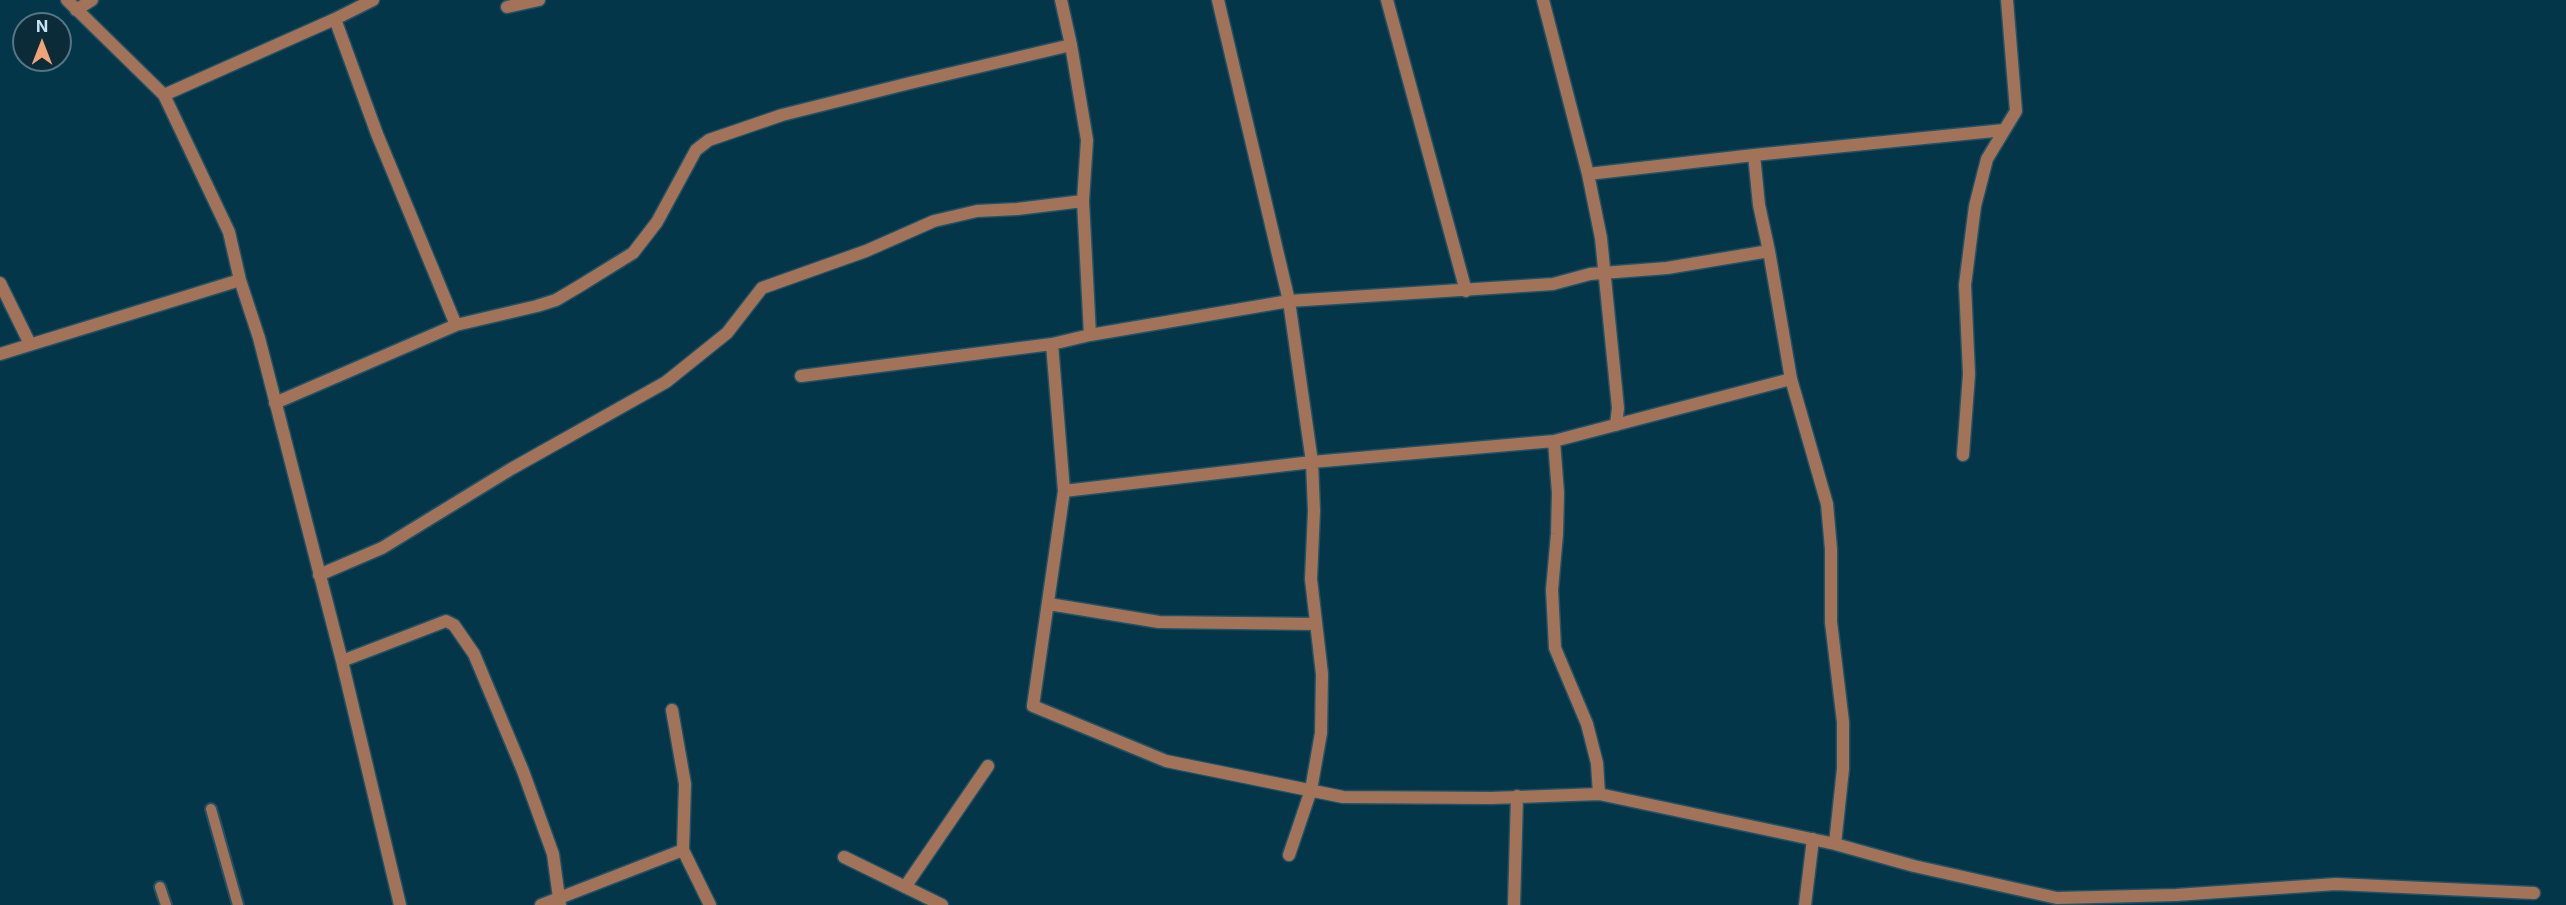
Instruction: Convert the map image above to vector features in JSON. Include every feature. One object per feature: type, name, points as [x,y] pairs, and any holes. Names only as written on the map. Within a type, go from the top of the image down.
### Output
[{"type":"street","points":[[72,5],[92,0]]},
{"type":"street","points":[[164,95],[335,20],[373,0]]},
{"type":"street","points":[[507,7],[539,0]]},
{"type":"street","points":[[1061,0],[1087,140],[1083,201],[1090,335]]},
{"type":"street","points":[[1218,0],[1289,302],[1312,462],[1314,511],[1311,579],[1322,674],[1321,733],[1311,790],[1289,855]]},
{"type":"street","points":[[1388,0],[1466,291]]},
{"type":"street","points":[[1543,0],[1588,174],[1606,273],[1618,408],[1616,425]]},
{"type":"street","points":[[1963,455],[1969,374],[1965,285],[1975,207],[1987,159],[2016,111],[2007,0]]},
{"type":"street","points":[[72,5],[164,95],[229,232],[240,280],[259,338],[342,661],[400,905]]},
{"type":"street","points":[[335,20],[377,134],[456,326]]},
{"type":"street","points":[[275,403],[456,326],[556,300],[633,253],[657,222],[696,150],[709,140],[792,113],[1071,45]]},
{"type":"street","points":[[1588,174],[1754,154],[2004,130]]},
{"type":"street","points":[[1754,154],[1759,205],[1791,379],[1827,504],[1831,549],[1831,622],[1843,722],[1843,769],[1835,844]]},
{"type":"street","points":[[319,575],[382,548],[511,469],[666,382],[727,333],[762,288],[866,251],[934,221],[977,211],[1083,201]]},
{"type":"street","points":[[801,376],[1052,344],[1090,335],[1289,302],[1553,284],[1590,273],[1667,268],[1769,251]]},
{"type":"street","points":[[0,354],[240,280]]},
{"type":"street","points":[[0,283],[30,344]]},
{"type":"street","points":[[1052,344],[1064,491],[1033,706],[1166,761],[1342,797],[1599,794],[1813,839],[1914,866],[2057,898],[2176,895],[2336,884],[2534,893]]},
{"type":"street","points":[[1064,491],[1312,462],[1554,441],[1791,379]]},
{"type":"street","points":[[1554,441],[1558,493],[1552,590],[1555,648],[1587,724],[1597,763],[1599,794]]},
{"type":"street","points":[[1049,604],[1159,622],[1316,624]]},
{"type":"street","points":[[342,661],[446,621],[454,625],[474,654],[524,771],[553,854],[560,902]]},
{"type":"street","points":[[672,710],[686,784],[683,850],[710,905]]},
{"type":"street","points":[[905,887],[988,765]]},
{"type":"street","points":[[1514,905],[1517,796]]},
{"type":"street","points":[[1805,905],[1813,839]]},
{"type":"street","points":[[541,905],[560,902],[683,850]]},
{"type":"street","points":[[844,857],[942,905]]},
{"type":"lane","points":[[211,809],[238,905]]},
{"type":"lane","points":[[159,887],[166,905]]}]
